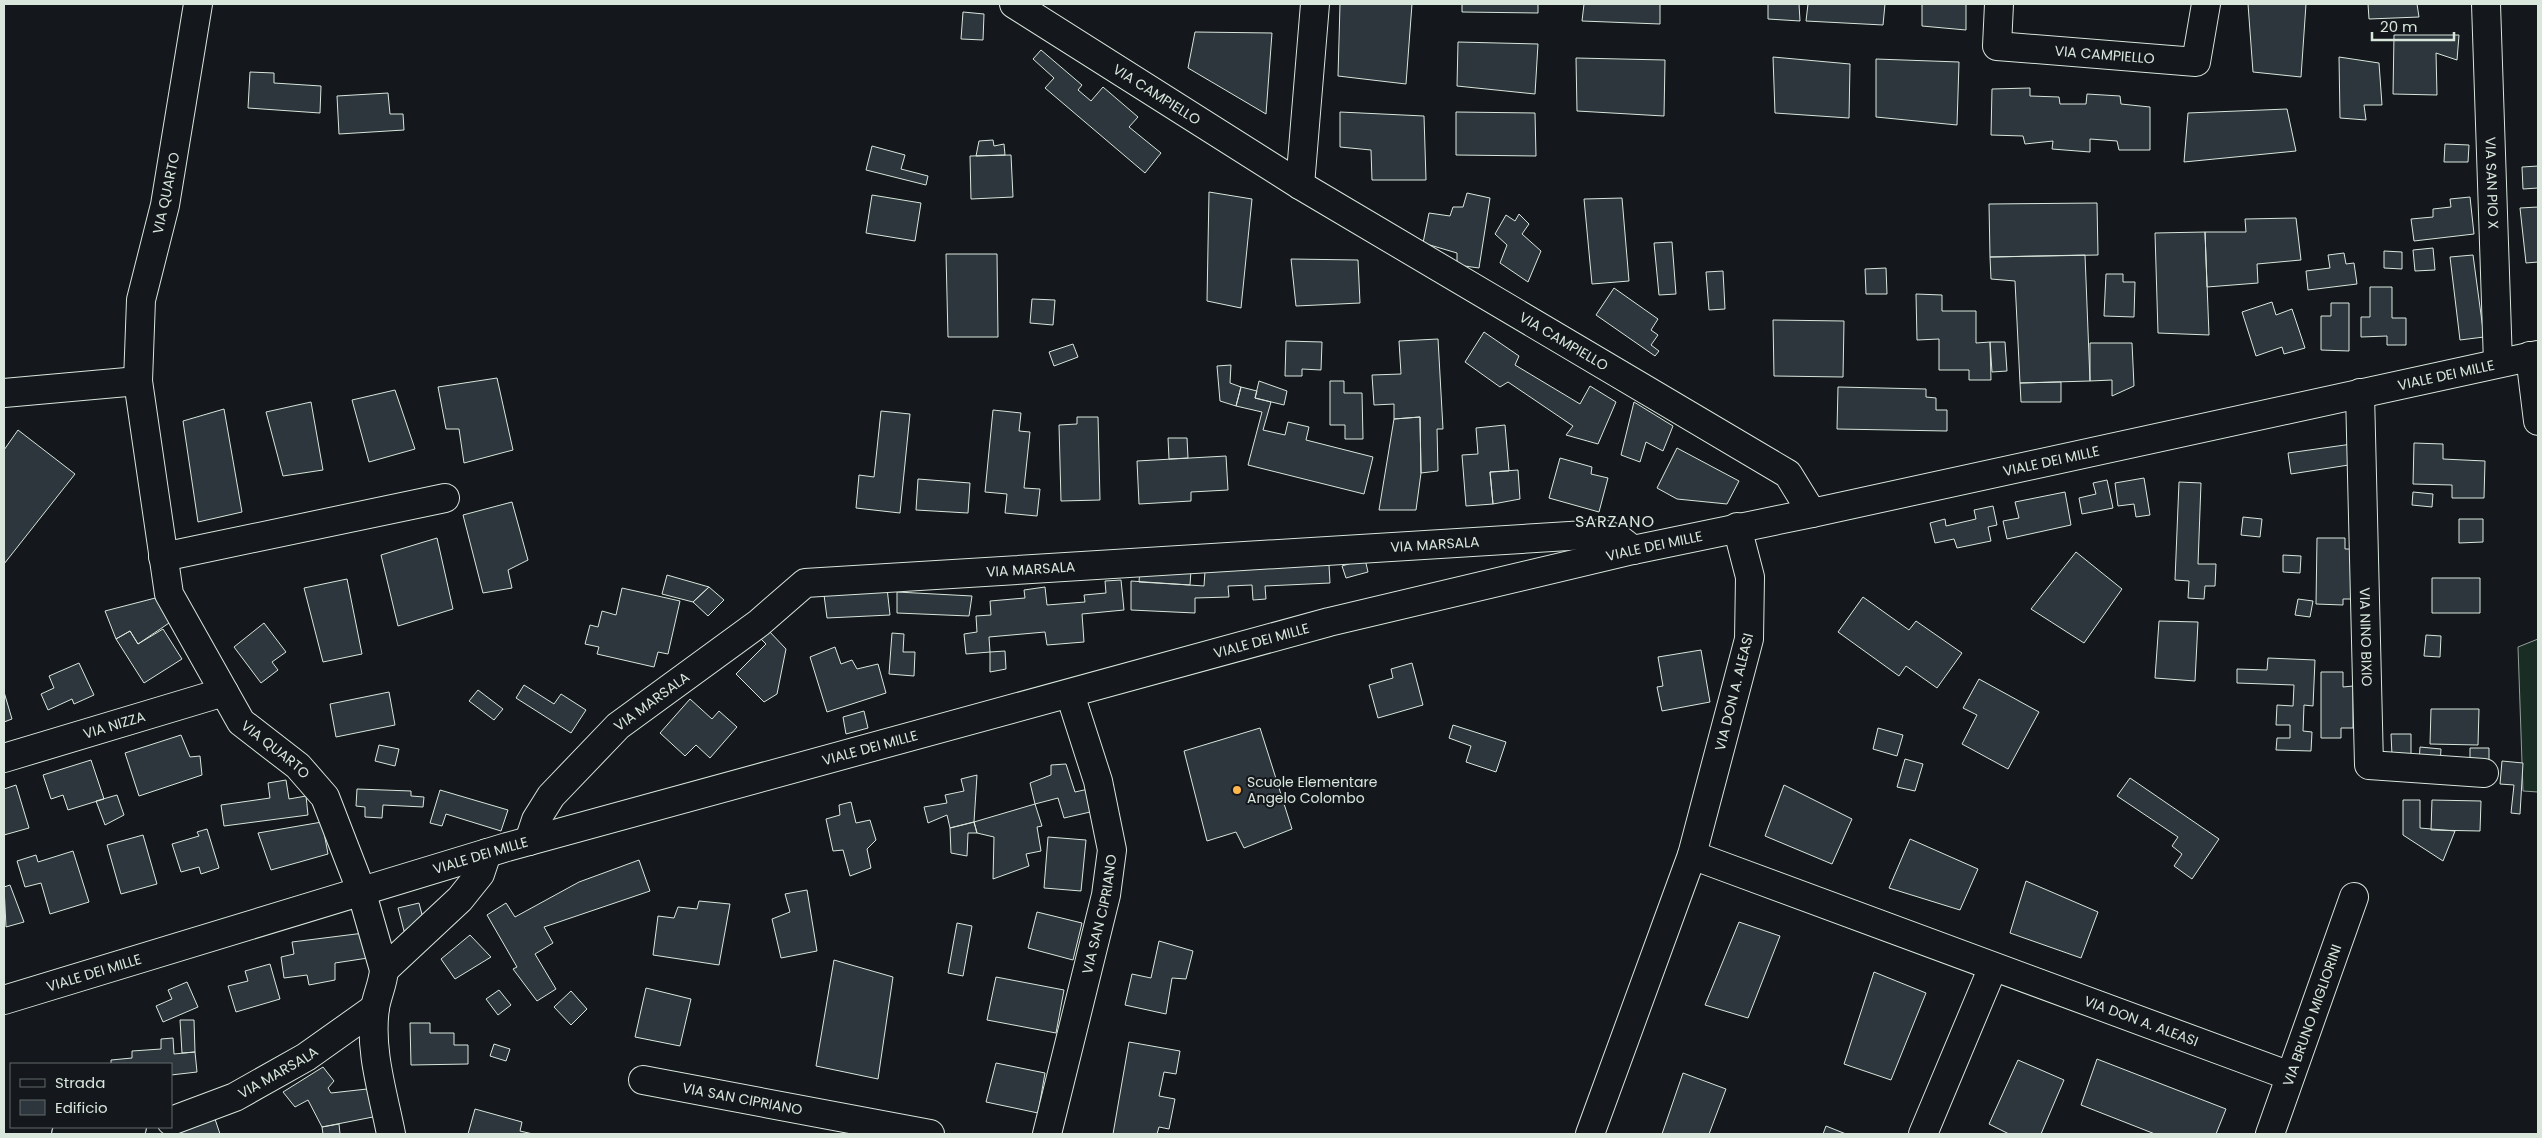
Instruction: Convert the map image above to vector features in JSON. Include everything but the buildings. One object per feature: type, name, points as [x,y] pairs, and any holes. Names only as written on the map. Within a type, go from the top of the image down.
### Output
[{"type":"street","name":"VIA QUARTO","points":[[198,4],[165,205],[141,300],[138,381],[169,594],[241,722],[298,766],[325,797],[361,890],[384,970]]},
{"type":"street","name":"VIA CAMPIELLO","points":[[1014,4],[1300,185],[1788,474],[1812,513]]},
{"type":"street","points":[[1300,185],[1315,4]]},
{"type":"street","name":"VIA CAMPIELLO","points":[[2000,4],[1997,46],[2196,62],[2206,4]]},
{"type":"street","name":"VIA SAN PIO X","points":[[2486,4],[2498,363]]},
{"type":"street","points":[[2534,355],[2538,421]]},
{"type":"street","name":"VIALE DEI MILLE","points":[[4,1000],[361,890],[529,841],[1329,622],[1633,550],[1812,513],[2534,355]]},
{"type":"street","points":[[4,393],[138,381]]},
{"type":"street","name":"VIA NINO BIXIO","points":[[2360,393],[2370,765],[2484,773]]},
{"type":"street","points":[[163,557],[445,498]]},
{"type":"street","name":"VIA DON A. ALEASI","points":[[1590,1134],[1692,855],[1749,639],[1750,577],[1737,527]]},
{"type":"street","name":"VIA MARSALA","points":[[529,841],[536,820],[551,796],[618,726],[759,623],[805,583],[1602,534],[1619,539],[1633,550]]},
{"type":"street","name":"VIA NIZZA","points":[[4,758],[224,692]]},
{"type":"street","name":"VIA SAN CIPRIANO","points":[[1047,1134],[1106,895],[1112,850],[1098,781],[1070,694]]},
{"type":"street","points":[[391,1134],[374,1049],[376,1008],[384,981],[384,970],[460,899],[480,874],[487,853]]},
{"type":"street","name":"VIA DON A. ALEASI","points":[[1692,855],[2290,1076]]},
{"type":"street","name":"VIA BRUNO MIGLIORINI","points":[[2270,1134],[2354,897]]},
{"type":"street","points":[[1922,1134],[1993,967]]},
{"type":"street","name":"VIA MARSALA","points":[[172,1121],[243,1093],[306,1057],[376,1008]]},
{"type":"street","name":"VIA SAN CIPRIANO","points":[[643,1080],[930,1134]]},
{"type":"street","points":[[66,1134],[123,1128]]},
{"type":"green space","points":[[2538,639],[2538,792],[2523,791],[2518,647]]},
{"type":"place","name":"Scuole Elementare Angelo Colombo","points":[[1237,790]]},
{"type":"district","name":"SARZANO","points":[[1615,521]]}]
